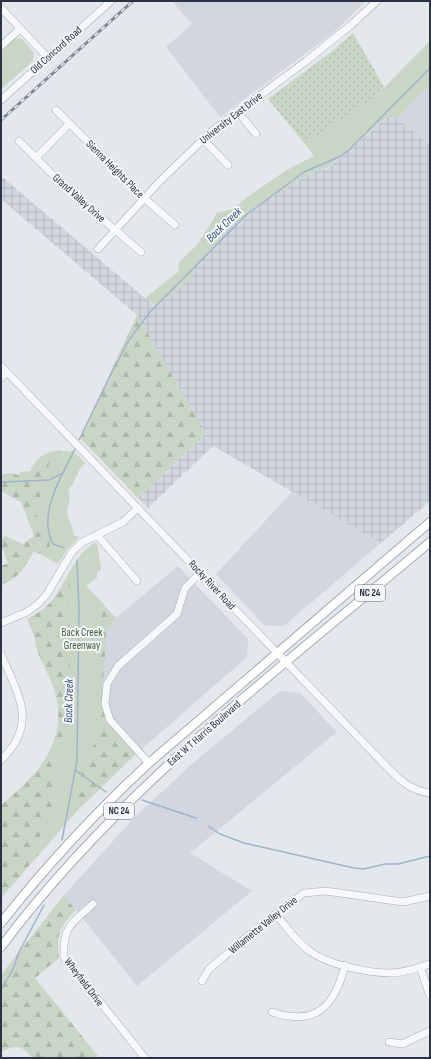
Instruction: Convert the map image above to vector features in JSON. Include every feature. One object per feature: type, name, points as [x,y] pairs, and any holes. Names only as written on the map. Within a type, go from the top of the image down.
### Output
[{"type":"main road","name":"East W T Harris Boulevard","points":[[1,923],[64,848],[109,801],[149,763],[276,652],[430,522]]},
{"type":"main road","name":"East W T Harris Boulevard","points":[[1,947],[55,881],[126,804],[183,750],[430,542]]},
{"type":"street","name":"Old Concord Road","points":[[1,100],[111,1]]},
{"type":"street","name":"University East Drive","points":[[98,249],[144,198],[203,139],[237,111],[321,50],[377,1]]},
{"type":"street","points":[[1,8],[48,58]]},
{"type":"street","points":[[1,46],[20,29]]},
{"type":"street","name":"Sienna Heights Place","points":[[56,110],[144,198],[174,225]]},
{"type":"street","points":[[237,111],[256,134]]},
{"type":"street","points":[[36,158],[70,124]]},
{"type":"street","points":[[203,139],[228,165]]},
{"type":"street","name":"Grand Valley Drive","points":[[19,141],[64,186],[141,252]]},
{"type":"street","name":"Rocky River Road","points":[[1,366],[398,779],[413,789],[430,793]]},
{"type":"street","points":[[1,378],[7,372]]},
{"type":"street","points":[[1,623],[27,612],[38,604],[47,594],[72,552],[81,543],[123,522],[138,508]]},
{"type":"street","points":[[97,535],[137,581]]},
{"type":"street","points":[[149,763],[110,720],[105,704],[107,684],[118,666],[177,614],[186,588],[200,573]]},
{"type":"street","points":[[1,654],[20,698],[23,714],[20,738],[1,760]]},
{"type":"street","name":"Willamette Valley Drive","points":[[202,981],[209,969],[296,898],[310,891],[326,891],[403,902],[430,896]]},
{"type":"street","name":"Wheyfield Drive","points":[[93,904],[78,916],[68,928],[64,936],[64,957],[145,1058]]},
{"type":"street","points":[[276,914],[297,940],[310,951],[323,959],[345,965],[392,973],[430,964]]},
{"type":"street","points":[[272,1012],[296,1018],[313,1014],[321,1010],[336,995],[345,965]]},
{"type":"street","points":[[420,967],[430,996]]},
{"type":"street","points":[[389,1042],[402,1044],[430,1031]]},
{"type":"shaded area","points":[[172,1],[366,1],[333,33],[220,117],[166,47],[192,24]]},
{"type":"shaded area","points":[[430,87],[430,145],[397,119],[419,95]]},
{"type":"shaded area","points":[[391,114],[430,145],[430,501],[381,543],[213,446],[148,508],[138,498],[206,434],[137,315],[1,199],[1,176],[145,298],[157,305],[192,278],[195,266],[199,259],[214,248],[230,224],[244,220],[261,202],[280,193],[295,182],[320,169],[327,169]]},
{"type":"shaded area","points":[[292,492],[381,543],[284,626],[264,625],[216,574]]},
{"type":"shaded area","points":[[178,566],[248,639],[247,657],[136,754],[106,718],[102,695],[107,632],[116,618]]},
{"type":"shaded area","points":[[280,691],[300,693],[337,732],[190,853],[252,891],[137,986],[64,895],[133,819],[193,763]]},
{"type":"green space","points":[[353,33],[384,87],[376,96],[305,144],[268,99],[331,52]]},
{"type":"green space","points":[[14,39],[22,39],[34,53],[33,61],[1,89],[1,51]]},
{"type":"green space","points":[[430,41],[430,87],[419,95],[397,119],[391,114],[327,168],[320,169],[295,182],[280,193],[261,202],[244,220],[230,224],[214,248],[199,259],[195,266],[192,278],[158,305],[145,298],[178,272],[179,262],[197,245],[217,213],[233,209],[246,198],[285,171],[314,156],[305,144],[376,96]]},
{"type":"green space","points":[[137,315],[206,434],[138,498],[80,438]]},
{"type":"green space","points":[[57,450],[70,452],[72,450],[85,463],[79,470],[68,490],[70,495],[67,515],[74,536],[79,537],[68,548],[58,564],[34,551],[17,575],[13,579],[1,585],[1,566],[8,563],[1,545],[1,540],[5,536],[23,544],[34,536],[21,502],[1,491],[1,475],[8,473],[19,475],[20,472],[30,471],[37,459]]},
{"type":"green space","points":[[72,450],[85,463],[79,470],[68,490],[70,495],[67,515],[74,536],[79,537],[60,559],[53,553],[49,539],[41,537],[41,519],[34,513],[41,496],[40,492],[51,458],[62,451],[70,452]]},
{"type":"green space","points":[[94,543],[97,544],[101,570],[97,572],[97,577],[86,586],[116,618],[107,632],[102,695],[106,718],[136,754],[75,813],[1,898],[1,805],[29,780],[40,767],[49,752],[55,737],[58,720],[57,702],[52,683],[38,653],[34,636],[27,619],[48,605],[60,589],[73,565]]},
{"type":"green space","name":"Back Creek Greenway","points":[[94,543],[97,544],[101,570],[97,572],[97,577],[86,586],[105,606],[100,622],[99,723],[96,739],[82,771],[75,813],[34,859],[28,850],[35,843],[45,828],[55,803],[57,785],[54,767],[58,740],[64,734],[69,720],[67,680],[71,656],[68,648],[57,634],[70,625],[70,611],[67,600],[71,580],[67,576],[83,552]]},
{"type":"green space","points":[[64,895],[76,910],[66,921],[60,931],[58,943],[59,958],[35,978],[98,1056],[95,1058],[32,1058],[29,1053],[18,1047],[10,1048],[1,1052],[1,975]]},
{"type":"waterway","name":"Back Creek","points":[[79,440],[129,340],[150,312],[246,215],[304,172],[341,156],[350,149],[430,68]]},
{"type":"waterway","name":"Back Creek","points":[[64,548],[53,544],[49,532],[48,520],[53,495],[75,449]]},
{"type":"waterway","points":[[1,482],[49,480],[63,473]]},
{"type":"waterway","name":"Back Creek","points":[[62,840],[77,761],[79,609],[77,560]]},
{"type":"waterway","points":[[75,770],[106,792]]},
{"type":"waterway","points":[[142,800],[196,818]]},
{"type":"waterway","points":[[208,826],[220,834],[244,843],[354,868],[364,869],[385,864],[398,864],[430,856]]},
{"type":"waterway","name":"Back Creek","points":[[1,990],[13,969],[19,952],[44,905]]},
{"type":"railway","points":[[1,120],[133,1]]}]
